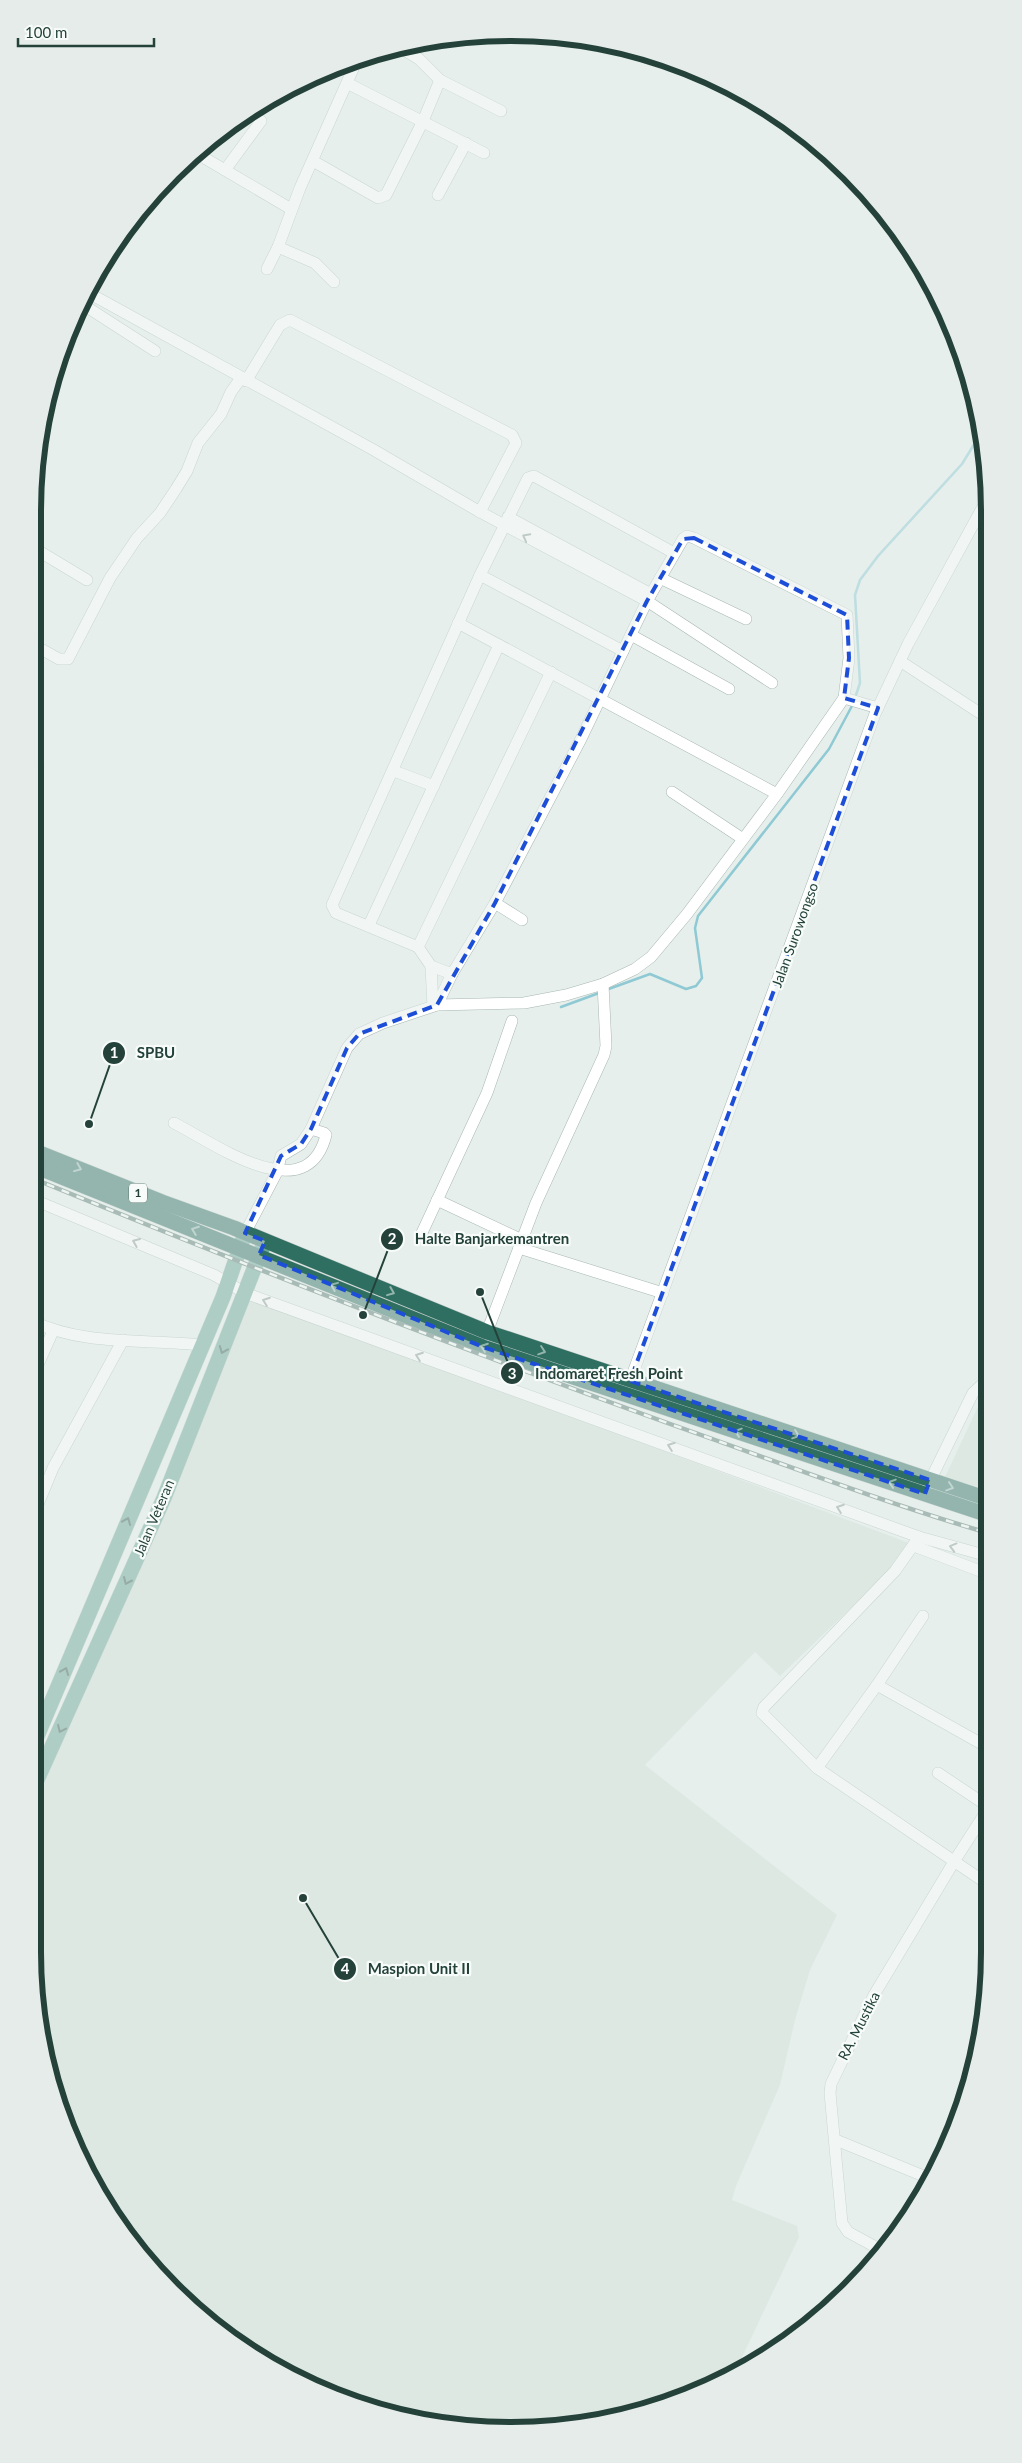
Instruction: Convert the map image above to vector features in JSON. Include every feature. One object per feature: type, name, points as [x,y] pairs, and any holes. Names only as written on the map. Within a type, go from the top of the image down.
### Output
[{"type":"highway","name":"1","points":[[41,1154],[265,1241],[487,1332],[927,1487],[981,1512]]},
{"type":"highway","name":"1","points":[[41,1169],[483,1347],[927,1487],[981,1498]]},
{"type":"main road","name":"Jalan Veteran","points":[[41,1726],[202,1345],[245,1233]]},
{"type":"main road","name":"Jalan Veteran","points":[[41,1771],[164,1498],[265,1241]]},
{"type":"main road","points":[[141,1486],[164,1498]]},
{"type":"street","points":[[409,52],[440,80],[501,111]]},
{"type":"street","points":[[267,270],[278,247],[291,209],[353,69]]},
{"type":"street","points":[[313,161],[378,198],[386,196],[423,121],[440,80]]},
{"type":"street","points":[[347,83],[484,153]]},
{"type":"street","points":[[225,170],[262,121]]},
{"type":"street","points":[[438,195],[466,143]]},
{"type":"street","points":[[202,157],[291,209]]},
{"type":"street","points":[[278,247],[314,263],[334,282]]},
{"type":"street","points":[[94,296],[480,512],[506,521],[649,597],[772,683]]},
{"type":"street","points":[[88,308],[155,351]]},
{"type":"street","points":[[41,649],[59,659],[68,659],[110,578],[136,538],[160,513],[176,489],[187,471],[198,443],[221,414],[280,325],[290,320],[512,435],[516,443],[480,512]]},
{"type":"street","points":[[435,1005],[431,966],[418,947],[370,925],[336,913],[332,905],[394,771],[480,575],[528,478],[534,476],[674,553]]},
{"type":"street","name":"Jalan Surowongso","points":[[630,1381],[878,708],[900,661],[981,510]]},
{"type":"street","points":[[245,1233],[282,1169],[281,1156],[301,1144],[317,1130],[347,1048],[359,1034],[383,1023],[435,1005],[524,1003],[603,988],[651,957],[851,700],[847,614],[690,536],[683,539],[649,597],[600,699],[495,904],[435,1005]]},
{"type":"street","points":[[41,552],[87,580]]},
{"type":"street","points":[[480,575],[623,651]]},
{"type":"street","points":[[660,578],[730,614],[746,619]]},
{"type":"street","points":[[458,623],[777,794]]},
{"type":"street","points":[[631,635],[728,690]]},
{"type":"street","points":[[370,925],[499,645]]},
{"type":"street","points":[[900,661],[981,713]]},
{"type":"street","points":[[418,947],[551,672]]},
{"type":"street","points":[[851,700],[878,708]]},
{"type":"street","points":[[394,771],[434,786]]},
{"type":"street","points":[[672,792],[743,840]]},
{"type":"street","points":[[495,904],[522,920]]},
{"type":"street","points":[[431,966],[452,974]]},
{"type":"street","points":[[487,1332],[536,1203],[604,1055],[606,1046],[603,988]]},
{"type":"street","points":[[420,1238],[487,1093],[512,1022]]},
{"type":"street","points":[[174,1123],[241,1159],[282,1169],[302,1168],[312,1160],[325,1141],[317,1130]]},
{"type":"street","points":[[438,1200],[520,1244],[663,1293]]},
{"type":"street","points":[[41,1203],[214,1275],[245,1293],[916,1542],[981,1571]]},
{"type":"street","points":[[41,1325],[53,1331],[122,1340],[202,1345]]},
{"type":"street","points":[[41,1358],[53,1331]]},
{"type":"street","points":[[41,1497],[53,1468],[122,1340]]},
{"type":"street","points":[[927,1487],[973,1393],[981,1387]]},
{"type":"street","points":[[916,1542],[981,1555]]},
{"type":"street","points":[[916,1542],[895,1571],[762,1710],[762,1713],[817,1768],[981,1879]]},
{"type":"street","points":[[817,1768],[877,1685],[923,1616]]},
{"type":"street","points":[[877,1685],[981,1744]]},
{"type":"street","points":[[938,1773],[981,1802]]},
{"type":"street","name":"RA. Mustika","points":[[877,2247],[848,2232],[842,2222],[836,2140],[830,2093],[836,2072],[874,1995],[981,1819]]},
{"type":"street","points":[[836,2140],[924,2176]]},
{"type":"highlighted area","points":[[694,538],[847,615],[849,658],[844,698],[878,708],[630,1381],[930,1480],[925,1494],[483,1347],[259,1255],[265,1241],[245,1233],[281,1156],[301,1144],[311,1129],[347,1048],[359,1034],[437,1005],[495,903],[647,601],[683,539]]},
{"type":"shaded area","points":[[245,1293],[909,1543],[904,1554],[882,1578],[780,1676],[755,1652],[645,1765],[837,1915],[810,1970],[795,2020],[780,2085],[736,2186],[732,2200],[797,2226],[799,2237],[740,2362],[691,2386],[662,2397],[603,2413],[542,2421],[480,2421],[450,2418],[389,2406],[331,2386],[276,2359],[250,2343],[201,2305],[158,2262],[120,2213],[104,2187],[77,2132],[57,2074],[50,2044],[42,1983],[41,1769]]},
{"type":"shaded area","points":[[981,1400],[981,1488],[945,1477]]},
{"type":"waterway","points":[[855,698],[860,683],[855,595],[860,580],[878,556],[962,464],[976,442]]},
{"type":"waterway","points":[[606,990],[650,974],[686,989],[696,986],[702,978],[695,928],[698,916],[829,749],[853,704]]},
{"type":"waterway","points":[[561,1007],[599,993]]},
{"type":"railway","points":[[41,1182],[271,1274],[512,1366],[830,1481],[981,1531]]},
{"type":"place","name":"SPBU","points":[[89,1124]]},
{"type":"place","name":"Indomaret Fresh Point","points":[[480,1292]]},
{"type":"place","name":"Halte Banjarkemantren","points":[[363,1315]]},
{"type":"place","name":"Maspion Unit II","points":[[303,1898]]}]
